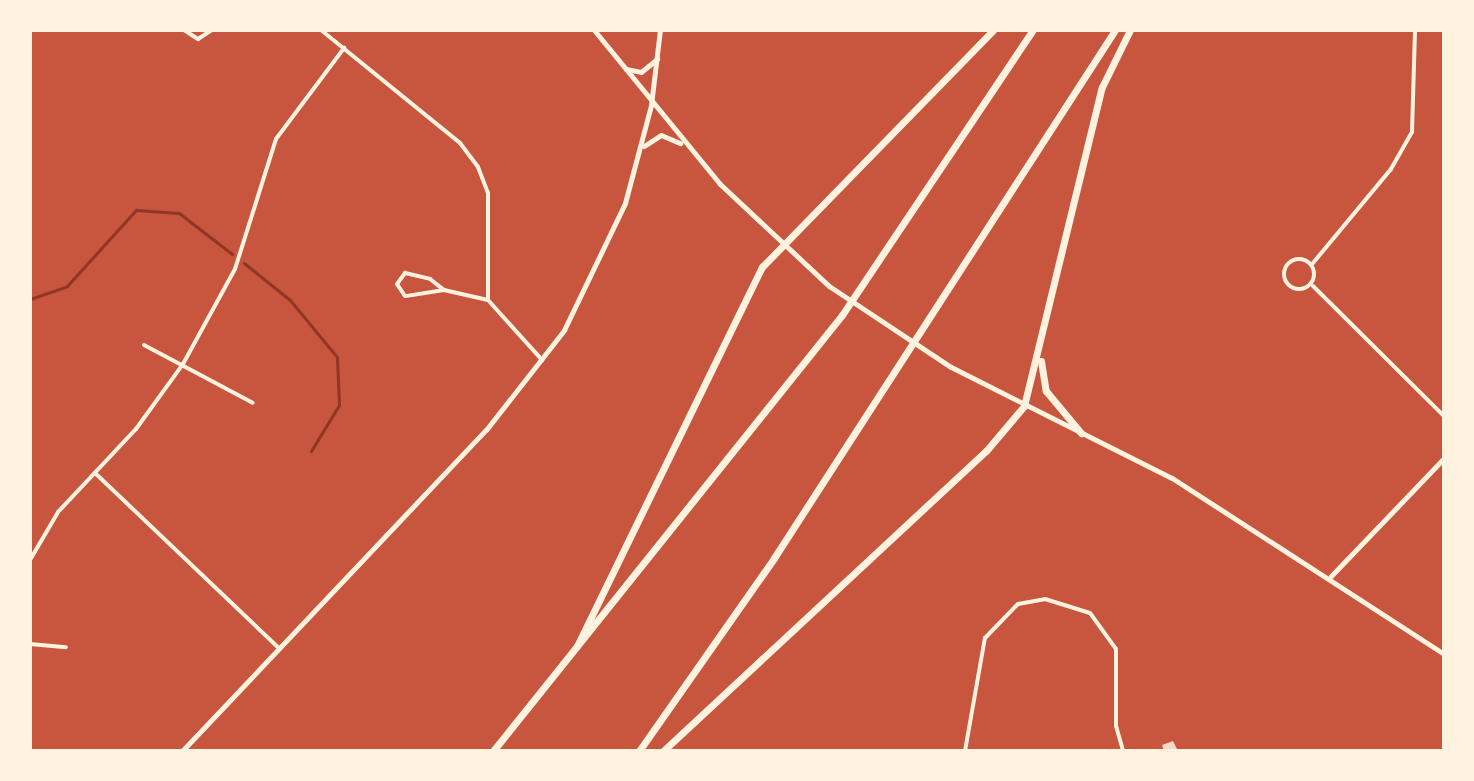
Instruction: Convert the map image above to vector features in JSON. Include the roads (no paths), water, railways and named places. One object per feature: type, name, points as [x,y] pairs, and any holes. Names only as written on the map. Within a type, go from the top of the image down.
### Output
[{"type":"highway","points":[[570,660],[779,241],[993,30]]},
{"type":"highway","points":[[493,751],[570,660],[842,315],[1033,30]]},
{"type":"highway","points":[[639,751],[774,558],[1115,30]]},
{"type":"highway","points":[[663,751],[986,451],[1024,406],[1041,359],[1097,106],[1130,30]]},
{"type":"highway","points":[[1041,359],[1046,391],[1081,433]]},
{"type":"street","points":[[184,30],[198,39],[212,30]]},
{"type":"street","points":[[321,30],[460,143],[478,167],[488,193],[488,300]]},
{"type":"street","points":[[594,30],[684,145],[779,241],[829,286],[933,356],[1024,406],[1172,478],[1331,576],[1444,654]]},
{"type":"street","points":[[182,751],[278,647],[438,483],[542,360],[600,267],[642,150],[660,30]]},
{"type":"street","points":[[1313,286],[1313,263],[1391,169],[1412,132],[1415,30]]},
{"type":"street","points":[[30,560],[46,527],[95,473],[183,364],[235,269],[276,139],[344,48]]},
{"type":"street","points":[[621,66],[641,72],[657,58]]},
{"type":"street","points":[[642,150],[661,135],[684,145]]},
{"type":"street","points":[[1313,263],[1294,260],[1284,272],[1290,286],[1313,286],[1444,416]]},
{"type":"street","points":[[444,290],[413,297],[397,284],[412,272],[444,290],[488,300],[542,360]]},
{"type":"street","points":[[144,345],[253,403]]},
{"type":"street","points":[[1331,576],[1444,458]]},
{"type":"street","points":[[95,473],[278,647]]},
{"type":"street","points":[[965,751],[985,638],[1018,604],[1045,599],[1090,613],[1116,649],[1123,751]]},
{"type":"street","points":[[30,644],[66,647]]},
{"type":"waterway","points":[[30,299],[67,286],[136,210],[179,213],[232,254]]},
{"type":"waterway","points":[[244,263],[290,300],[337,357],[339,405],[311,451]]}]
